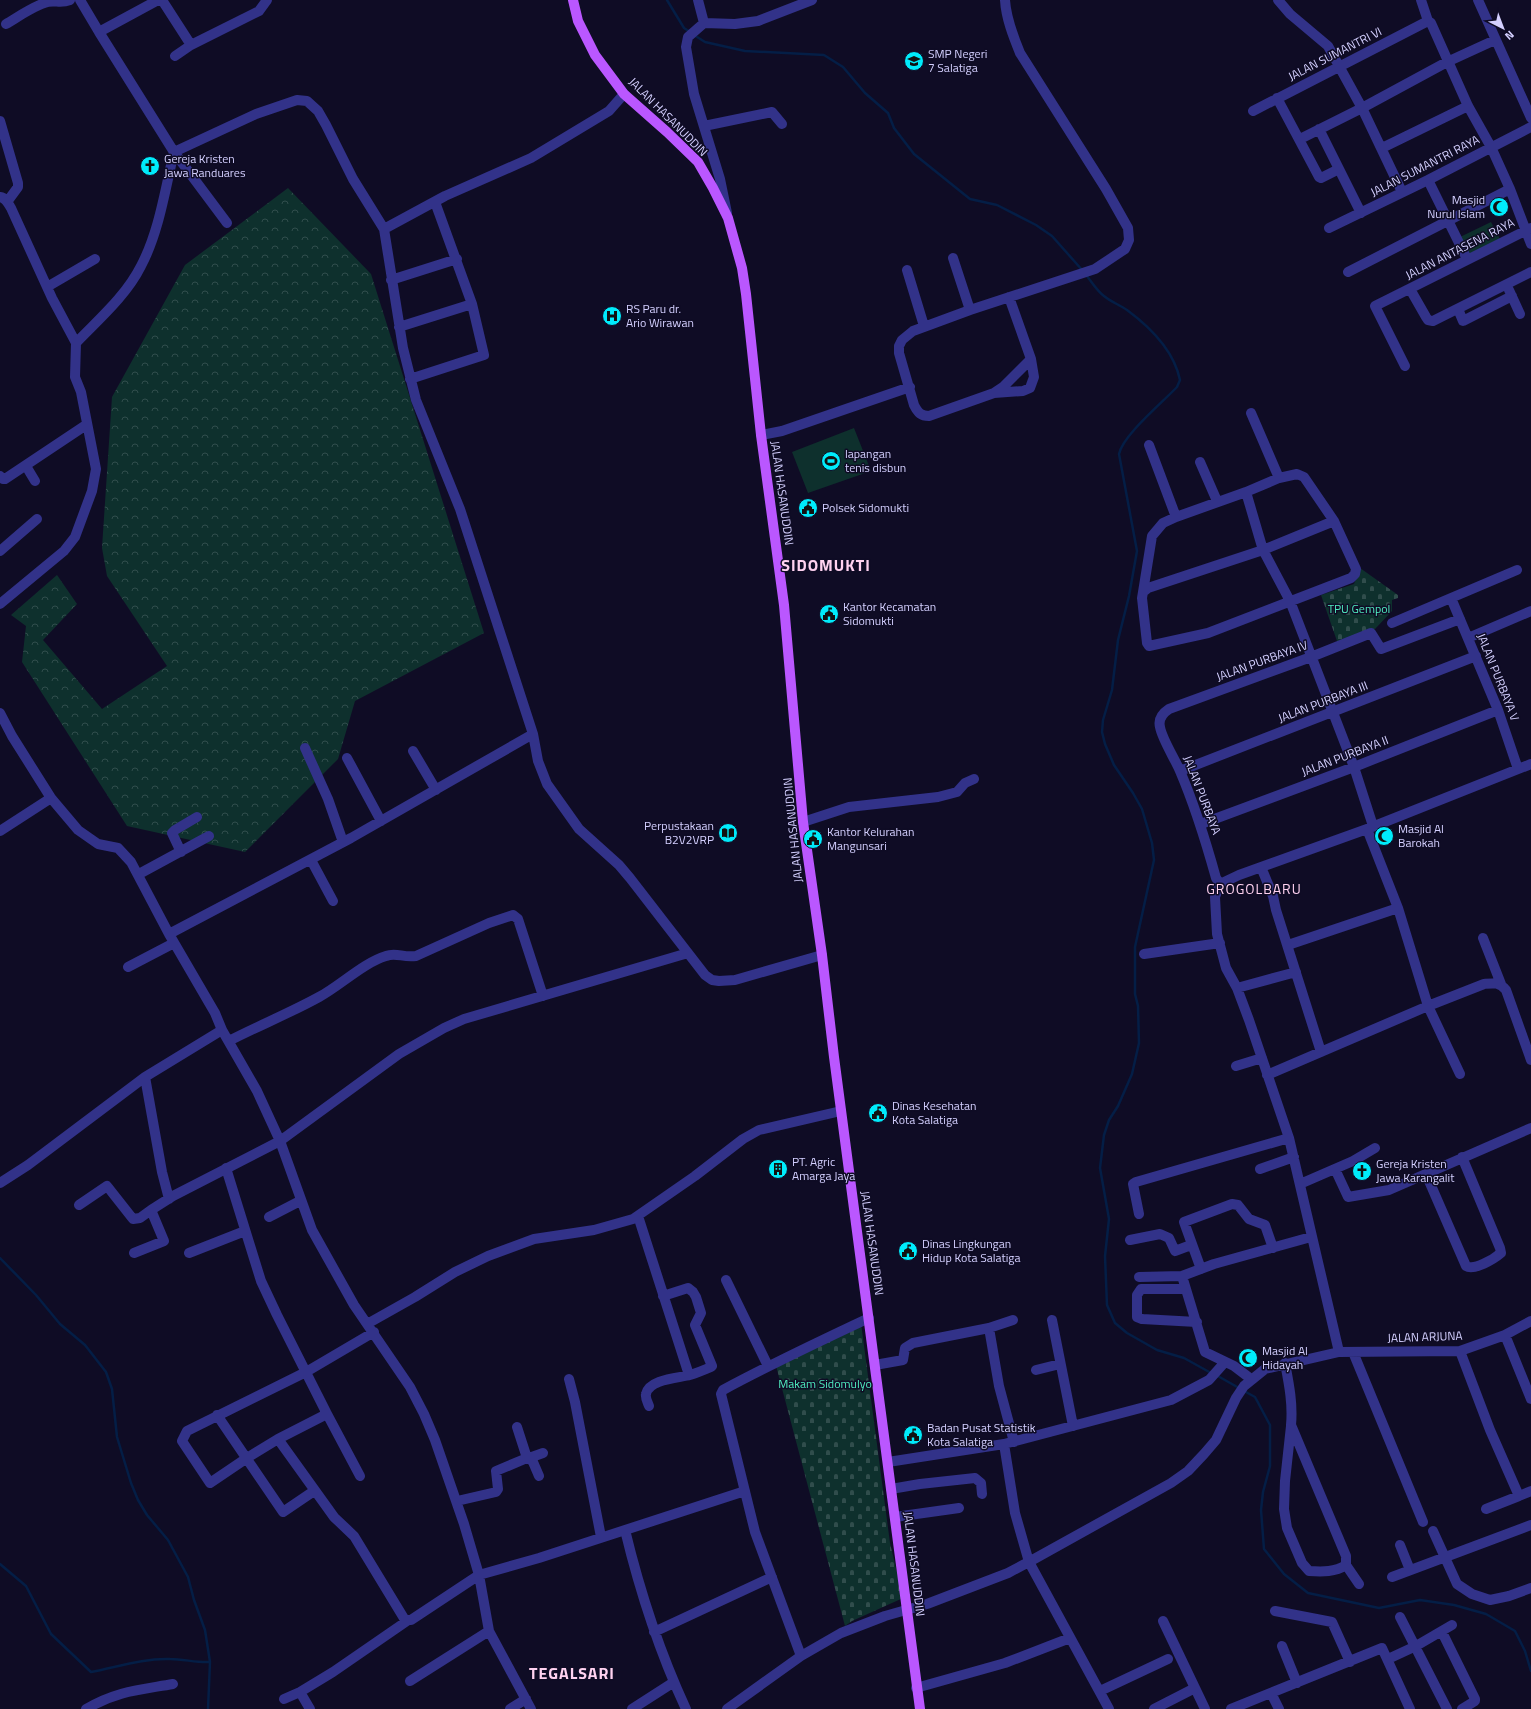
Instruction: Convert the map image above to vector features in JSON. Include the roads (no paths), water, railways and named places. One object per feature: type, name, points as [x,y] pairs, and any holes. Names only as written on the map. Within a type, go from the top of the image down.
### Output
[{"type":"main road","name":"JALAN HASANUDDIN","points":[[573,0],[578,21],[595,55],[624,94],[698,162],[714,188],[728,218],[742,268],[761,435],[784,605],[803,819],[892,1489],[916,1688],[920,1709]]},
{"type":"street","points":[[6,24],[50,1],[62,2],[70,0]]},
{"type":"street","points":[[80,0],[174,152],[227,223]]},
{"type":"street","points":[[99,32],[158,0]]},
{"type":"street","points":[[162,0],[191,45]]},
{"type":"street","points":[[176,56],[191,45],[259,11],[267,0]]},
{"type":"street","points":[[698,0],[704,22]]},
{"type":"street","points":[[728,218],[720,179],[690,80],[686,41],[704,22],[735,24],[758,21],[812,0]]},
{"type":"street","points":[[1005,0],[1005,8],[1013,36],[1020,53],[1106,189],[1128,228],[1130,240],[1125,249],[1095,269],[970,310],[924,326],[907,334],[899,346],[899,353],[914,405],[918,412],[923,416],[929,416],[994,393],[1003,387],[1031,359]]},
{"type":"street","points":[[1278,0],[1290,14],[1328,46],[1362,108],[1402,192]]},
{"type":"street","points":[[1421,0],[1428,20],[1431,22],[1468,106],[1491,147],[1528,229],[1531,244]]},
{"type":"street","points":[[1478,0],[1531,118]]},
{"type":"street","name":"JALAN SUMANTRI VI","points":[[1253,112],[1277,98],[1340,67],[1428,20]]},
{"type":"street","points":[[1300,139],[1448,62],[1495,40]]},
{"type":"street","points":[[384,229],[435,202],[543,151],[609,111],[624,94]]},
{"type":"street","points":[[1277,98],[1320,178],[1339,169]]},
{"type":"street","points":[[174,152],[256,114],[297,100],[307,101],[318,111],[353,179],[384,229],[399,328],[416,400],[460,509],[533,734],[538,761],[547,784],[579,829],[589,840],[615,861],[630,878],[705,975],[712,980],[725,982],[734,980],[822,955]]},
{"type":"street","points":[[1382,148],[1468,106]]},
{"type":"street","points":[[704,126],[772,112],[782,124]]},
{"type":"street","points":[[0,122],[18,184],[18,187],[4,199],[76,342],[75,377],[80,392],[96,469],[88,503],[75,537],[64,551],[1,602]]},
{"type":"street","name":"JALAN SUMANTRI RAYA","points":[[1329,228],[1428,180],[1531,127]]},
{"type":"street","points":[[1319,129],[1361,213]]},
{"type":"street","points":[[76,342],[125,292],[141,267],[153,238],[174,152]]},
{"type":"street","points":[[1428,180],[1467,259]]},
{"type":"street","points":[[1348,272],[1448,220],[1510,190]]},
{"type":"street","points":[[410,379],[484,355],[472,304],[457,259],[435,202]]},
{"type":"street","name":"JALAN ANTASENA RAYA","points":[[1405,366],[1375,306],[1528,229]]},
{"type":"street","points":[[952,258],[970,310]]},
{"type":"street","points":[[47,287],[95,259]]},
{"type":"street","points":[[391,280],[457,259]]},
{"type":"street","points":[[907,270],[924,326]]},
{"type":"street","points":[[1410,289],[1428,320],[1433,322],[1531,272]]},
{"type":"street","points":[[1507,284],[1520,314]]},
{"type":"street","points":[[1458,309],[1463,321],[1512,296]]},
{"type":"street","points":[[994,393],[1023,391],[1030,388],[1034,377],[1031,359],[1009,298]]},
{"type":"street","points":[[399,328],[472,304]]},
{"type":"street","points":[[761,435],[782,431],[910,387]]},
{"type":"street","points":[[1251,413],[1279,478]]},
{"type":"street","points":[[5,481],[86,425]]},
{"type":"street","points":[[1149,445],[1176,517]]},
{"type":"street","points":[[1200,462],[1217,501]]},
{"type":"street","points":[[26,466],[35,481]]},
{"type":"street","points":[[1297,474],[1304,477],[1334,521],[1356,569],[1355,574],[1350,578],[1208,633],[1149,646],[1147,643],[1142,598],[1152,536],[1163,523],[1217,501],[1246,492],[1279,478],[1297,474]]},
{"type":"street","points":[[1246,492],[1263,550],[1290,601],[1354,767],[1370,827],[1398,908],[1428,1006],[1460,1074]]},
{"type":"street","points":[[0,551],[37,519]]},
{"type":"street","points":[[1143,592],[1157,584],[1263,550],[1334,521]]},
{"type":"street","points":[[1392,623],[1517,570]]},
{"type":"street","name":"JALAN PURBAYA V","points":[[1451,598],[1498,710],[1518,769]]},
{"type":"street","points":[[1468,638],[1531,611]]},
{"type":"street","name":"JALAN PURBAYA IV","points":[[1162,716],[1169,709],[1372,633],[1381,649],[1460,618]]},
{"type":"street","name":"JALAN PURBAYA III","points":[[1180,771],[1476,656]]},
{"type":"street","name":"JALAN PURBAYA II","points":[[1201,824],[1354,767],[1498,710]]},
{"type":"street","name":"JALAN PURBAYA","points":[[1162,716],[1160,727],[1180,771],[1201,824],[1216,878],[1220,884]]},
{"type":"street","points":[[1,719],[51,798],[78,830],[98,844],[116,848],[125,854],[139,874],[172,939],[215,1013],[222,1030],[257,1091],[280,1141],[300,1201],[312,1230],[354,1305],[374,1332],[410,1387],[424,1414],[457,1501],[479,1575],[489,1631],[531,1709]]},
{"type":"street","points":[[128,967],[172,939],[533,734]]},
{"type":"street","points":[[305,748],[328,799],[343,842]]},
{"type":"street","points":[[413,751],[436,790]]},
{"type":"street","points":[[347,758],[381,821]]},
{"type":"street","points":[[1339,1352],[1289,1138],[1262,1058],[1236,988],[1226,968],[1218,934],[1215,908],[1216,897],[1220,884],[1531,764]]},
{"type":"street","points":[[803,819],[849,807],[938,797],[957,792],[965,783],[974,779]]},
{"type":"street","points":[[0,831],[51,798]]},
{"type":"street","points":[[181,852],[172,833],[197,817]]},
{"type":"street","points":[[139,874],[209,836]]},
{"type":"street","points":[[311,860],[333,900]]},
{"type":"street","points":[[1261,867],[1274,896],[1276,910],[1321,1052]]},
{"type":"street","points":[[1288,945],[1398,908]]},
{"type":"street","points":[[228,1041],[319,997],[367,966],[386,956],[396,954],[402,957],[416,956],[489,923],[513,915],[518,919],[544,996]]},
{"type":"street","points":[[1482,938],[1501,984],[1506,990],[1531,1060]]},
{"type":"street","points":[[1144,954],[1220,943]]},
{"type":"street","points":[[79,1205],[106,1186],[133,1219],[140,1218],[169,1199],[280,1141],[376,1070],[426,1037],[464,1019],[688,953]]},
{"type":"street","points":[[1236,988],[1296,972]]},
{"type":"street","points":[[1267,1075],[1428,1006],[1484,984],[1501,984]]},
{"type":"street","points":[[0,1183],[28,1165],[145,1077],[222,1030]]},
{"type":"street","points":[[1236,1066],[1262,1058]]},
{"type":"street","points":[[145,1077],[162,1172],[169,1199]]},
{"type":"street","points":[[367,1324],[455,1272],[488,1256],[534,1239],[594,1230],[633,1219],[695,1176],[743,1139],[759,1130],[841,1111]]},
{"type":"street","points":[[1335,1169],[1348,1197],[1389,1190],[1531,1128]]},
{"type":"street","points":[[1139,1214],[1133,1189],[1133,1184],[1136,1182],[1289,1138]]},
{"type":"street","points":[[1300,1184],[1353,1161],[1375,1148]]},
{"type":"street","points":[[1426,1174],[1466,1266],[1472,1268],[1492,1260],[1501,1253],[1500,1248],[1462,1157]]},
{"type":"street","points":[[1260,1169],[1294,1158]]},
{"type":"street","points":[[226,1168],[264,1288],[360,1476]]},
{"type":"street","points":[[269,1217],[300,1201]]},
{"type":"street","points":[[1201,1269],[1191,1245],[1184,1222],[1232,1204],[1238,1205],[1249,1219],[1264,1225],[1273,1248]]},
{"type":"street","points":[[134,1253],[164,1241],[151,1210]]},
{"type":"street","points":[[638,1216],[689,1375]]},
{"type":"street","points":[[190,1253],[245,1231]]},
{"type":"street","points":[[1130,1240],[1160,1234],[1169,1238],[1175,1250],[1191,1245]]},
{"type":"street","points":[[1139,1276],[1182,1276],[1201,1269],[1311,1237]]},
{"type":"street","points":[[1182,1276],[1205,1352],[1208,1355],[1225,1362],[1251,1379]]},
{"type":"street","points":[[726,1280],[768,1366]]},
{"type":"street","points":[[649,1406],[645,1397],[648,1389],[655,1384],[671,1378],[689,1375],[711,1368],[712,1366],[695,1325],[701,1313],[693,1292],[688,1288],[663,1296]]},
{"type":"street","points":[[1185,1289],[1141,1289],[1137,1295],[1137,1317],[1142,1319],[1197,1322]]},
{"type":"street","points":[[801,1656],[755,1532],[721,1394],[723,1390],[768,1366],[869,1318]]},
{"type":"street","points":[[875,1365],[903,1360],[905,1348],[913,1343],[989,1328],[1013,1320]]},
{"type":"street","points":[[1052,1320],[1073,1426]]},
{"type":"street","name":"JALAN ARJUNA","points":[[728,1709],[801,1656],[841,1633],[885,1616],[907,1611],[1008,1573],[1152,1495],[1188,1471],[1216,1440],[1236,1398],[1244,1386],[1265,1369],[1285,1363],[1339,1352],[1460,1351],[1505,1335],[1531,1321]]},
{"type":"street","points":[[989,1328],[1009,1443],[1015,1513],[1029,1562],[1109,1709]]},
{"type":"street","points":[[326,1412],[323,1416],[278,1439],[246,1458],[211,1483],[208,1482],[182,1442],[187,1431],[306,1372],[374,1332]]},
{"type":"street","points":[[1505,1335],[1531,1399]]},
{"type":"street","points":[[1460,1351],[1490,1430],[1519,1496]]},
{"type":"street","points":[[1353,1352],[1423,1522]]},
{"type":"street","points":[[888,1462],[1009,1443],[1171,1400],[1209,1380],[1225,1362]]},
{"type":"street","points":[[1285,1363],[1290,1388],[1292,1412],[1285,1481],[1284,1509],[1287,1528],[1302,1563],[1309,1571],[1324,1572],[1340,1569],[1346,1565]]},
{"type":"street","points":[[1036,1370],[1060,1364]]},
{"type":"street","points":[[569,1380],[575,1402],[601,1537]]},
{"type":"street","points":[[217,1415],[283,1512],[314,1490]]},
{"type":"street","points":[[1291,1425],[1346,1556],[1346,1565],[1359,1584]]},
{"type":"street","points":[[517,1428],[528,1458],[533,1462],[540,1476]]},
{"type":"street","points":[[278,1439],[334,1517],[354,1536],[404,1619],[407,1621]]},
{"type":"street","points":[[457,1501],[496,1492],[498,1489],[496,1471],[543,1453]]},
{"type":"street","points":[[892,1489],[920,1484],[975,1478],[981,1483],[982,1494]]},
{"type":"street","points":[[284,1699],[300,1692],[479,1575],[539,1558],[745,1491]]},
{"type":"street","points":[[1486,1509],[1531,1491]]},
{"type":"street","points":[[895,1517],[959,1508]]},
{"type":"street","points":[[1392,1576],[1531,1525]]},
{"type":"street","points":[[625,1530],[654,1632],[686,1709]]},
{"type":"street","points":[[1433,1531],[1457,1584],[1472,1594],[1490,1600],[1510,1596],[1531,1588]]},
{"type":"street","points":[[1400,1545],[1410,1570]]},
{"type":"street","points":[[654,1632],[772,1577]]},
{"type":"street","points":[[1275,1611],[1332,1622],[1350,1662]]},
{"type":"street","points":[[1400,1617],[1447,1709]]},
{"type":"street","points":[[1163,1621],[1205,1709]]},
{"type":"street","points":[[1388,1659],[1416,1646],[1452,1625]]},
{"type":"street","points":[[410,1681],[489,1631]]},
{"type":"street","points":[[1442,1632],[1475,1699],[1475,1701],[1463,1709]]},
{"type":"street","points":[[916,1688],[1005,1664],[1070,1638]]},
{"type":"street","points":[[1282,1646],[1297,1683]]},
{"type":"street","points":[[1231,1709],[1382,1648],[1410,1709]]},
{"type":"street","points":[[1100,1691],[1168,1659]]},
{"type":"street","points":[[632,1709],[674,1682]]},
{"type":"street","points":[[86,1709],[108,1697],[123,1692],[173,1684]]},
{"type":"street","points":[[1154,1709],[1195,1688]]},
{"type":"street","points":[[300,1692],[310,1709]]},
{"type":"street","points":[[1271,1693],[1278,1709]]},
{"type":"street","points":[[510,1709],[526,1699]]},
{"type":"waterway","points":[[667,0],[684,28],[690,32]]},
{"type":"waterway","points":[[694,35],[705,42],[745,51],[824,55],[843,67],[865,93],[888,113],[894,128],[914,154],[970,199],[997,205],[1036,225],[1052,236],[1083,271]]},
{"type":"waterway","points":[[1086,275],[1101,294],[1127,310],[1160,340],[1172,359],[1180,380],[1177,387],[1135,429],[1122,446],[1119,454],[1137,551],[1129,596],[1118,640],[1112,690],[1103,720],[1102,732],[1105,744],[1114,765],[1142,809],[1152,843],[1154,860],[1135,947],[1135,994],[1138,1006],[1139,1043],[1132,1074],[1118,1106],[1109,1120],[1104,1135],[1100,1168],[1109,1219],[1105,1256],[1107,1305],[1115,1323],[1127,1333],[1157,1350],[1184,1358],[1211,1373]]},
{"type":"waterway","points":[[0,1258],[36,1295],[60,1324],[85,1345],[106,1372],[112,1389],[117,1437],[131,1483],[138,1500],[147,1515],[168,1540],[188,1577],[194,1600],[205,1630],[210,1662],[208,1709]]},
{"type":"waterway","points":[[1216,1375],[1239,1388]]},
{"type":"waterway","points":[[1244,1391],[1255,1397],[1270,1425],[1270,1466],[1263,1492],[1261,1510],[1264,1549],[1284,1574],[1308,1593],[1379,1608],[1420,1600],[1454,1605],[1486,1614],[1515,1631],[1525,1651],[1531,1671]]},
{"type":"waterway","points":[[0,1564],[26,1586],[51,1634],[91,1672],[140,1661],[160,1659],[210,1662]]},
{"type":"place","name":"SMP Negeri 7 Salatiga","points":[[914,61]]},
{"type":"place","name":"Gereja Kristen Jawa Randuares","points":[[150,166]]},
{"type":"place","name":"Masjid Nurul Islam","points":[[1499,207]]},
{"type":"place","name":"RS Paru dr. Ario Wirawan","points":[[612,316]]},
{"type":"place","name":"lapangan tenis disbun","points":[[831,461]]},
{"type":"place","name":"Polsek Sidomukti","points":[[808,508]]},
{"type":"place","name":"Kantor Kecamatan Sidomukti","points":[[829,614]]},
{"type":"place","name":"Perpustakaan B2V2VRP","points":[[728,833]]},
{"type":"place","name":"Masjid Al Barokah","points":[[1384,836]]},
{"type":"place","name":"Kantor Kelurahan Mangunsari","points":[[813,839]]},
{"type":"place","name":"Dinas Kesehatan Kota Salatiga","points":[[878,1113]]},
{"type":"place","name":"PT. Agric Amarga Jaya","points":[[778,1169]]},
{"type":"place","name":"Gereja Kristen Jawa Karangalit","points":[[1362,1171]]},
{"type":"place","name":"Dinas Lingkungan Hidup Kota Salatiga","points":[[908,1251]]},
{"type":"place","name":"Masjid Al Hidayah","points":[[1248,1358]]},
{"type":"place","name":"Badan Pusat Statistik Kota Salatiga","points":[[913,1435]]},
{"type":"district","name":"SIDOMUKTI","points":[[826,565]]},
{"type":"district","name":"GROGOLBARU","points":[[1254,889]]},
{"type":"district","name":"TEGALSARI","points":[[572,1673]]},
{"type":"park label","name":"TPU Gempol","points":[[1359,609]]},
{"type":"park label","name":"Makam Sidomulyo","points":[[825,1384]]}]
